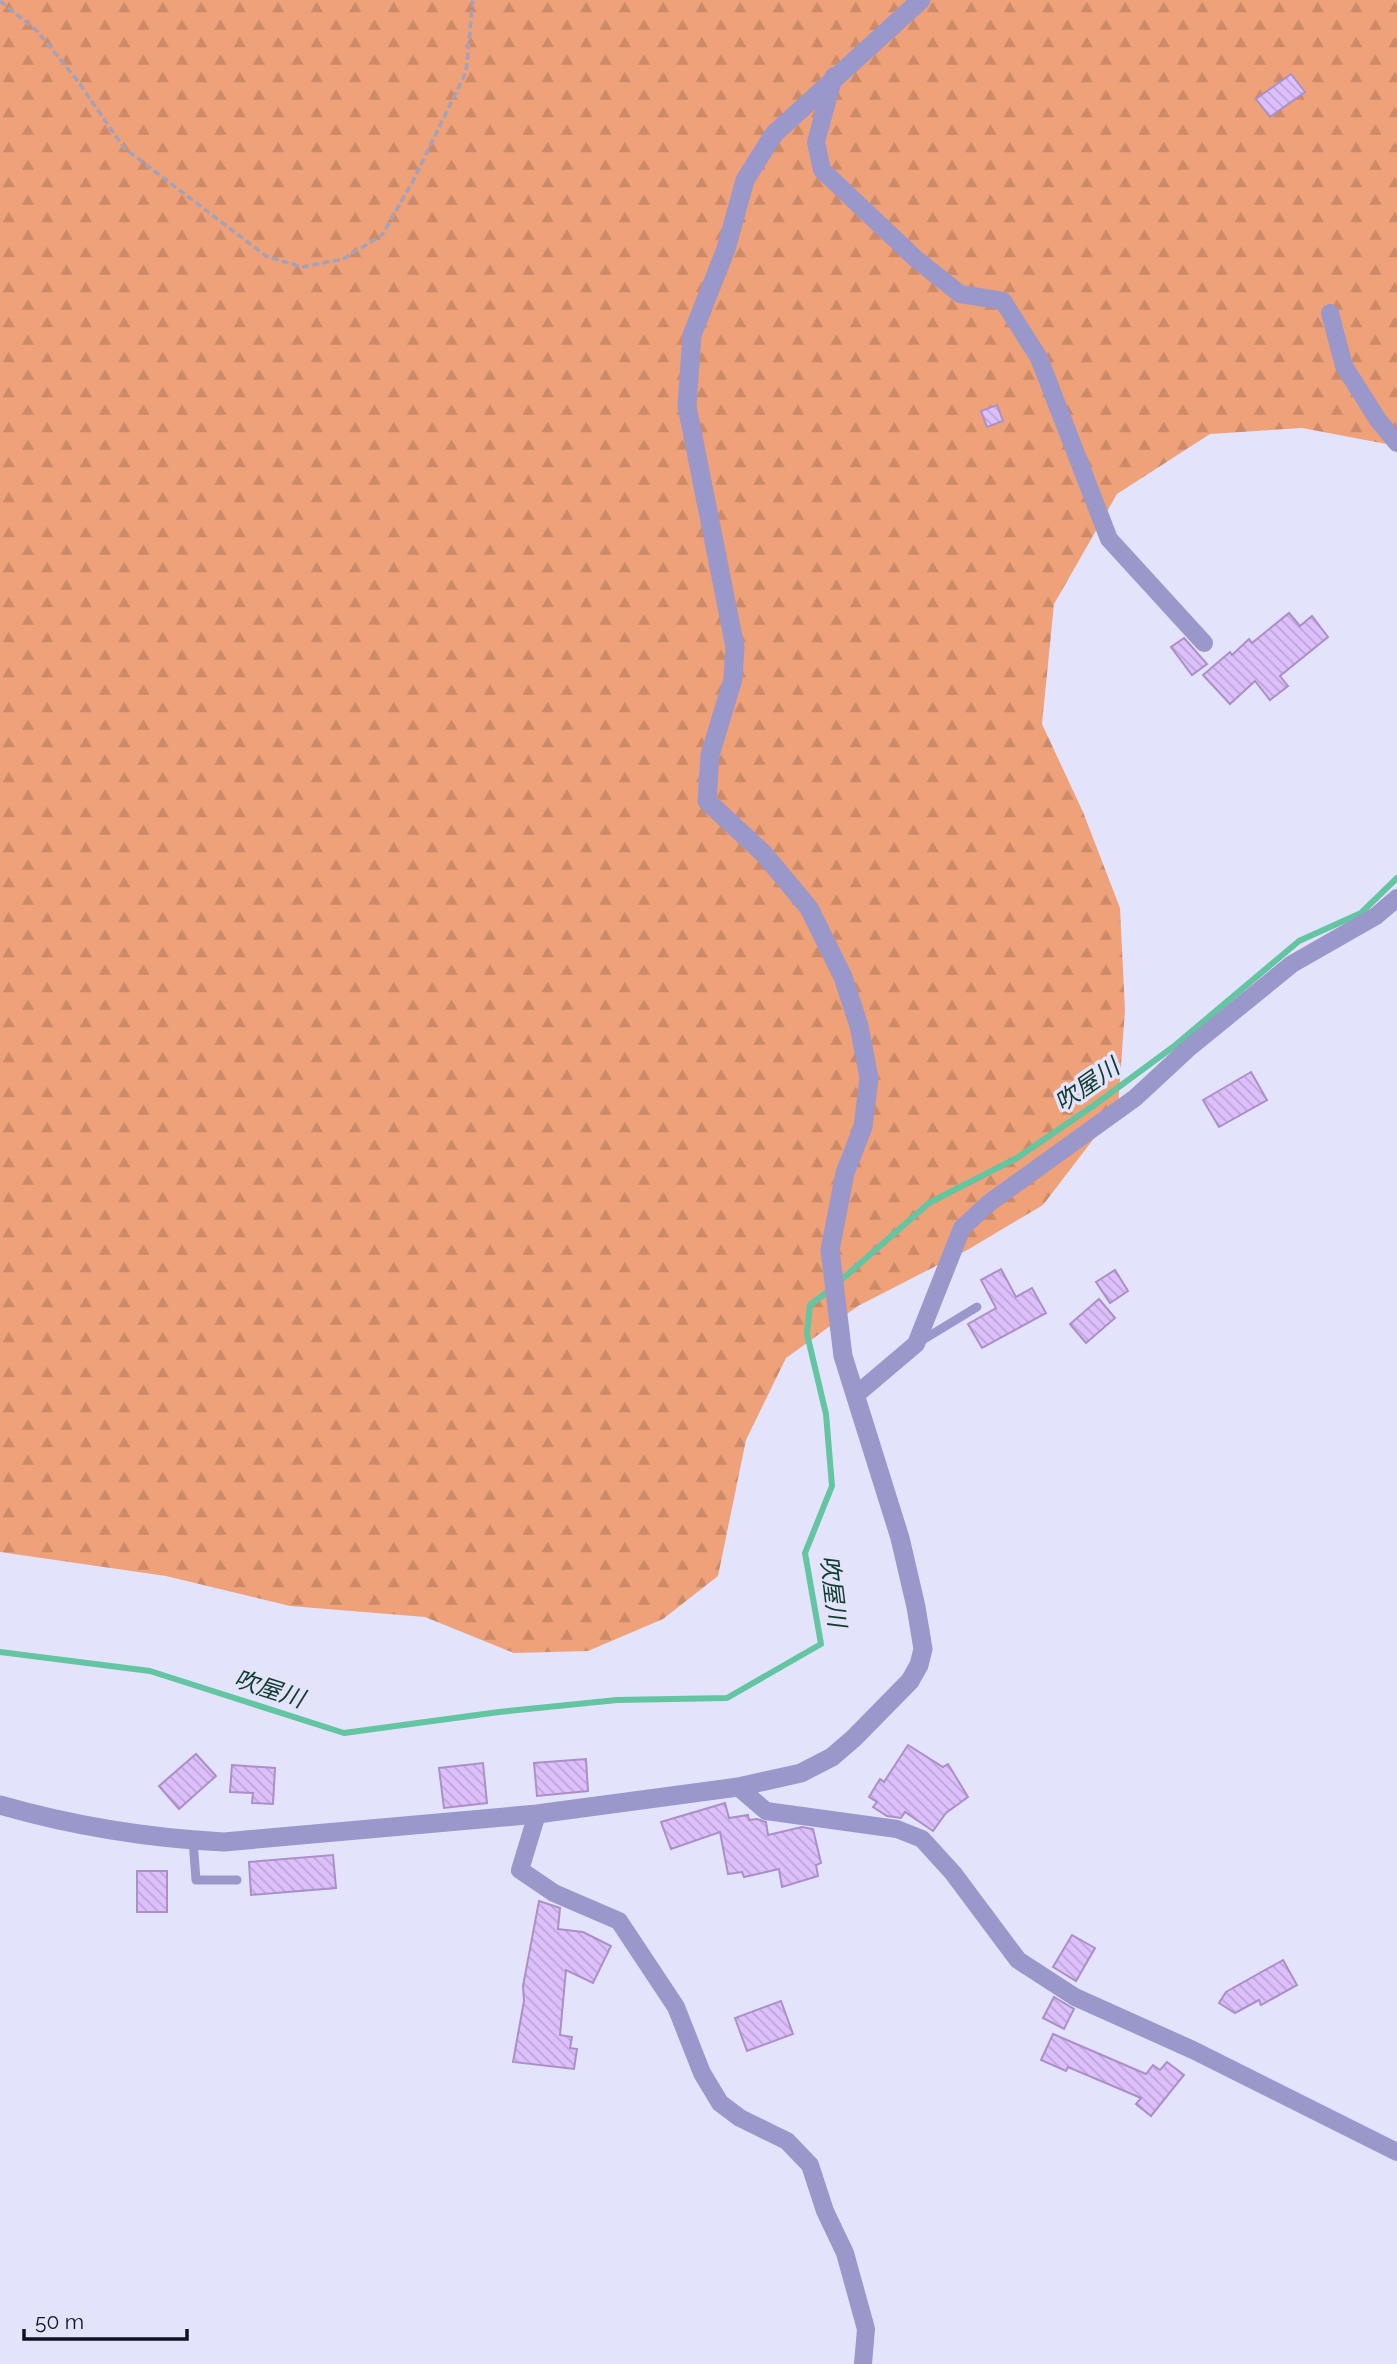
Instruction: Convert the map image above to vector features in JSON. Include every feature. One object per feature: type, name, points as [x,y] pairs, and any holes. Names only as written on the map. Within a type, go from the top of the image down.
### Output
[{"type":"street","points":[[0,1805],[59,1822],[224,1842],[537,1814],[738,1787],[802,1773],[832,1757],[910,1681],[919,1665],[923,1649],[900,1538],[843,1356],[830,1250],[845,1173],[863,1126],[869,1078],[859,1026],[843,977],[809,908],[764,854],[707,801],[710,755],[733,679],[735,648],[687,406],[692,335],[726,249],[745,180],[774,134],[921,0]]},
{"type":"street","points":[[835,76],[816,142],[822,170],[916,259],[960,294],[1003,302],[1039,358],[1109,539],[1204,643]]},
{"type":"street","points":[[1330,313],[1344,366],[1378,420],[1397,443]]},
{"type":"street","points":[[857,1394],[916,1344],[962,1228],[980,1211],[1135,1098],[1190,1047],[1292,964],[1376,916],[1397,898]]},
{"type":"street","points":[[738,1787],[766,1811],[897,1829],[922,1839],[953,1873],[1018,1961],[1075,1997],[1193,2050],[1397,2152]]},
{"type":"street","points":[[537,1814],[520,1870],[554,1894],[618,1921],[676,2007],[702,2073],[720,2103],[740,2118],[787,2141],[810,2165],[825,2211],[845,2253],[866,2329],[863,2364]]},
{"type":"lane","points":[[916,1344],[977,1307]]},
{"type":"lane","points":[[193,1840],[196,1880],[237,1880]]},
{"type":"path","points":[[0,1],[37,32],[77,80],[124,148],[266,256],[302,267],[343,259],[382,235],[412,183],[466,72],[473,0]]},
{"type":"green space","points":[[0,0],[1397,0],[1397,446],[1302,428],[1210,434],[1117,494],[1054,604],[1042,724],[1083,812],[1120,908],[1125,1010],[1118,1107],[1043,1205],[969,1249],[858,1306],[786,1358],[746,1440],[718,1576],[663,1619],[588,1651],[514,1653],[425,1617],[290,1606],[166,1576],[0,1552]]},
{"type":"building","points":[[1291,74],[1305,92],[1270,117],[1256,99]]},
{"type":"building","points":[[997,405],[1003,421],[987,427],[981,411]]},
{"type":"building","points":[[1289,613],[1300,626],[1312,616],[1328,637],[1280,676],[1288,686],[1270,700],[1255,681],[1230,704],[1203,675],[1230,652],[1232,655],[1249,639],[1252,643]]},
{"type":"building","points":[[1184,638],[1207,664],[1192,675],[1171,647]]},
{"type":"building","points":[[1251,1072],[1267,1100],[1219,1127],[1203,1100]]},
{"type":"building","points":[[1001,1269],[1016,1297],[1032,1288],[1046,1313],[982,1348],[968,1324],[996,1308],[981,1280]]},
{"type":"building","points":[[1115,1270],[1128,1291],[1110,1303],[1096,1282]]},
{"type":"building","points":[[1099,1299],[1115,1318],[1086,1343],[1070,1324]]},
{"type":"building","points":[[908,1745],[943,1767],[948,1764],[968,1797],[946,1813],[933,1831],[905,1812],[901,1818],[887,1816],[873,1807],[877,1802],[869,1797],[880,1779],[884,1782]]},
{"type":"building","points":[[196,1754],[216,1776],[179,1809],[159,1786]]},
{"type":"building","points":[[586,1759],[588,1791],[537,1796],[534,1763]]},
{"type":"building","points":[[483,1763],[487,1803],[444,1808],[439,1768]]},
{"type":"building","points":[[232,1765],[275,1768],[273,1804],[252,1803],[253,1793],[230,1792]]},
{"type":"building","points":[[725,1803],[729,1818],[748,1815],[749,1820],[766,1822],[768,1835],[802,1827],[813,1829],[821,1863],[816,1865],[818,1876],[782,1887],[779,1869],[744,1877],[742,1872],[728,1874],[720,1832],[671,1849],[661,1822]]},
{"type":"building","points":[[333,1855],[336,1888],[251,1895],[249,1862]]},
{"type":"building","points":[[137,1871],[167,1871],[167,1912],[137,1912]]},
{"type":"building","points":[[539,1901],[560,1908],[558,1929],[583,1932],[611,1946],[593,1983],[566,1970],[560,2035],[572,2037],[570,2048],[577,2049],[574,2069],[513,2062],[524,2001],[523,1986]]},
{"type":"building","points":[[1072,1935],[1095,1948],[1076,1981],[1053,1967]]},
{"type":"building","points":[[1283,1960],[1297,1985],[1261,2005],[1259,2000],[1235,2013],[1219,2003],[1226,1992]]},
{"type":"building","points":[[1054,1997],[1074,2009],[1064,2029],[1043,2018]]},
{"type":"building","points":[[781,2001],[793,2034],[747,2051],[735,2018]]},
{"type":"building","points":[[1053,2034],[1146,2074],[1153,2065],[1160,2070],[1167,2062],[1184,2075],[1151,2116],[1136,2104],[1141,2098],[1068,2067],[1066,2071],[1041,2060]]},
{"type":"waterway","name":"吹屋川","points":[[839,1282],[929,1203],[1017,1158],[1093,1106],[1173,1047],[1299,941],[1361,913],[1397,878]]},
{"type":"waterway","name":"吹屋川","points":[[0,1652],[150,1671],[344,1733],[499,1712],[617,1700],[727,1698],[821,1644],[805,1553],[832,1486],[826,1414],[807,1334],[810,1305],[831,1289]]}]
